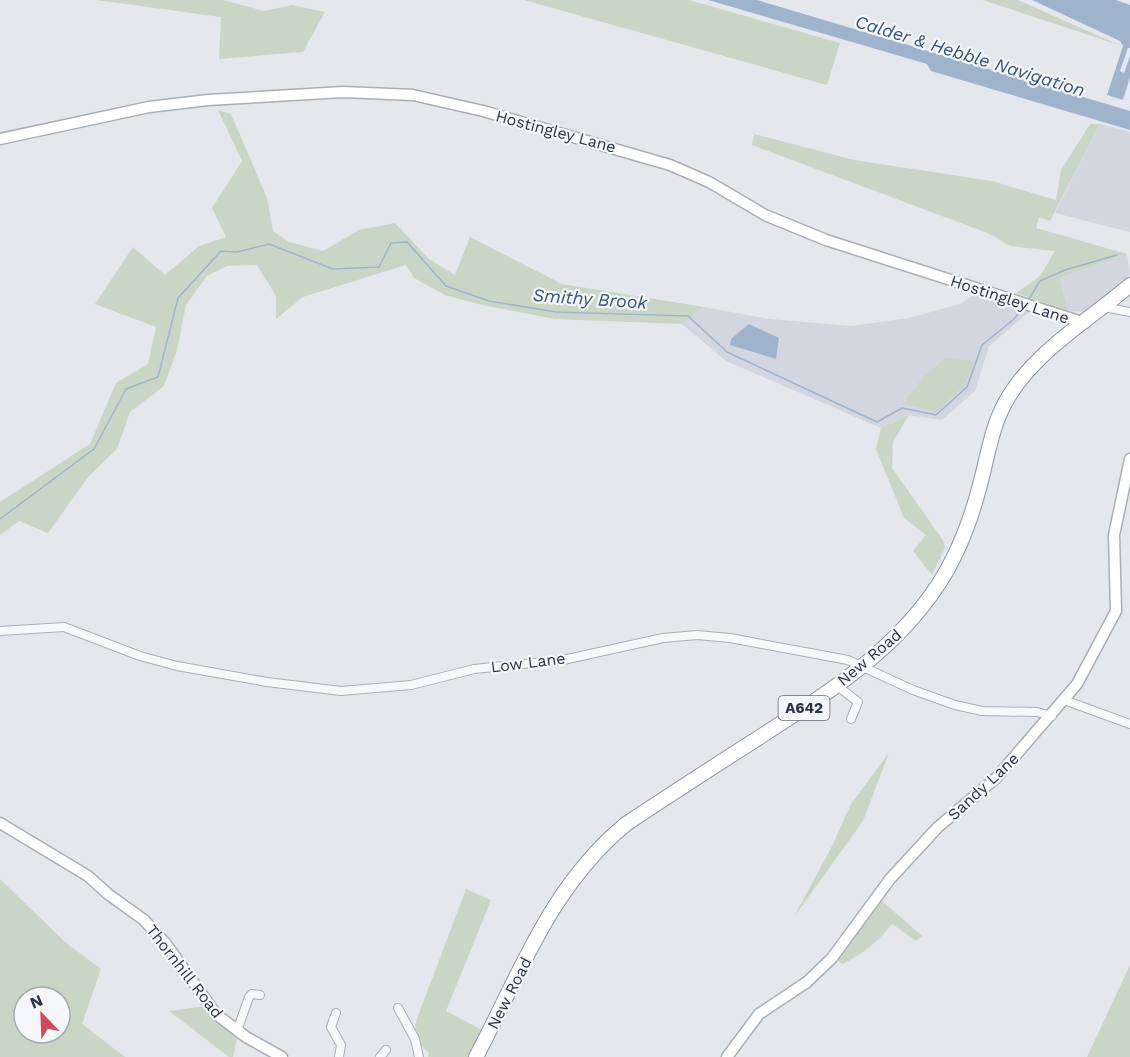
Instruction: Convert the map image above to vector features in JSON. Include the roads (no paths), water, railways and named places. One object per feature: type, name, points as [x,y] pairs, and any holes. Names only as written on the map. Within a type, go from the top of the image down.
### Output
[{"type":"highway","name":"New Road","points":[[476,1057],[554,905],[586,860],[626,824],[836,685],[880,651],[917,614],[948,569],[969,522],[996,420],[1016,385],[1029,369],[1130,285]]},
{"type":"main road","name":"Hostingley Lane","points":[[0,139],[149,107],[208,100],[343,92],[413,95],[483,111],[670,165],[709,183],[765,216],[826,240],[1085,323]]},
{"type":"main road","name":"Sandy Lane","points":[[727,1057],[759,1014],[807,982],[832,958],[890,879],[938,827],[996,778],[1052,716],[1077,684],[1094,656],[1116,611],[1114,535],[1130,462]]},
{"type":"main road","name":"Thornhill Road","points":[[0,823],[88,876],[144,920],[166,944],[203,999],[237,1031],[282,1057]]},
{"type":"street","points":[[1104,308],[1130,312]]},
{"type":"street","name":"Low Lane","points":[[0,631],[64,627],[140,656],[177,666],[267,682],[341,690],[411,685],[474,669],[563,660],[634,642],[697,635],[730,638],[830,656],[862,665],[871,672],[955,705],[982,711],[1037,712],[1052,716]]},
{"type":"street","points":[[836,685],[858,702],[851,719]]},
{"type":"street","points":[[1064,700],[1130,724]]},
{"type":"street","points":[[237,1031],[249,997],[252,994],[260,995]]},
{"type":"street","points":[[398,1008],[415,1039],[419,1057]]},
{"type":"street","points":[[336,1013],[331,1027],[341,1045],[339,1057]]},
{"type":"water","points":[[708,0],[757,0],[1130,111],[1130,130],[931,71],[927,64]]},
{"type":"water","points":[[1032,0],[1116,0],[1130,5],[1130,48],[1128,48],[1120,71],[1124,73],[1130,56],[1130,77],[1123,100],[1107,95],[1123,46],[1120,41]]},
{"type":"water","points":[[749,324],[779,338],[776,359],[730,345],[731,339]]},
{"type":"waterway","name":"Smithy Brook","points":[[0,519],[94,449],[126,389],[158,377],[178,298],[221,251],[237,252],[269,244],[333,269],[379,267],[391,243],[407,242],[446,286],[489,301],[556,312],[688,316],[727,352],[877,422],[902,408],[936,415],[967,387],[982,345],[1014,319],[1022,309]]},
{"type":"waterway","name":"Smithy Brook","points":[[1029,299],[1040,281],[1065,270],[1117,255]]},
{"type":"water label","name":"Calder & Hebble Navigation","points":[[970,56]]}]
